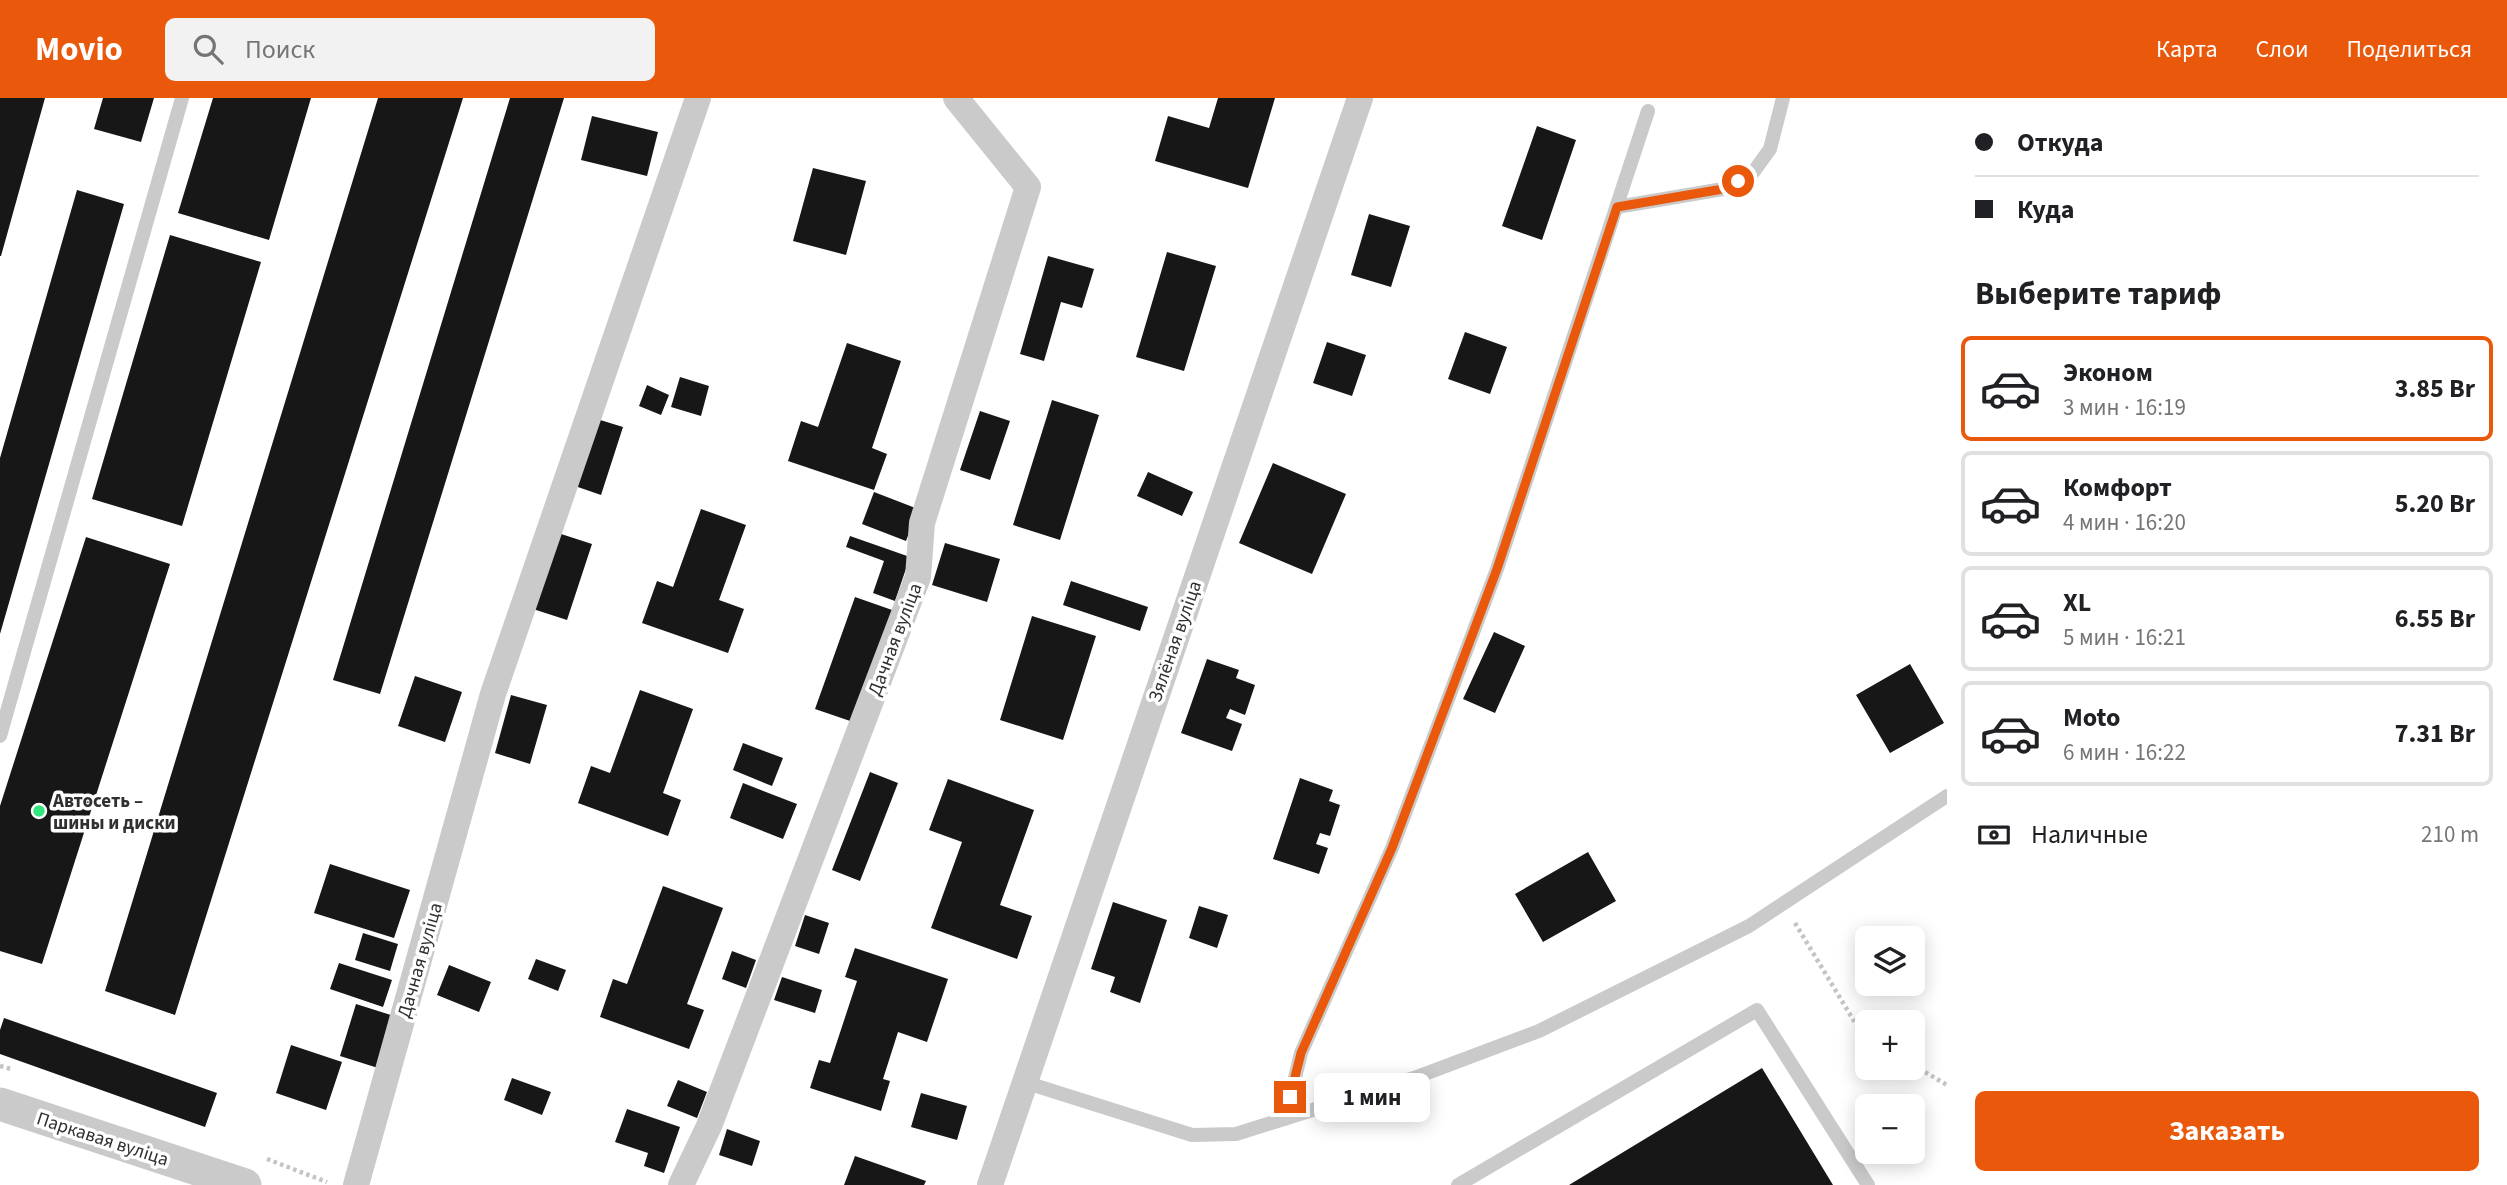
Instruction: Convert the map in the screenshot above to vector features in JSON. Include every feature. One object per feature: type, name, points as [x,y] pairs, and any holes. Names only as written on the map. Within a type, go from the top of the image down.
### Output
[{"type":"street","name":"Дачная вуліца","points":[[356,1185],[493,694],[698,98]]},
{"type":"street","name":"Дачная вуліца","points":[[681,1185],[709,1126],[918,577],[922,523],[1028,187],[956,98]]},
{"type":"street","name":"Зялёная вуліца","points":[[990,1185],[1360,98]]},
{"type":"street","name":"Паркавая вуліца","points":[[0,1104],[245,1185]]},
{"type":"lane","points":[[0,736],[181,98]]},
{"type":"lane","points":[[1617,207],[1723,189],[1752,174],[1770,149],[1783,98]]},
{"type":"lane","points":[[1284,1119],[1301,1053],[1392,848],[1497,569],[1648,111]]},
{"type":"lane","points":[[1024,1082],[1192,1135],[1236,1134],[1414,1078],[1539,1031],[1749,926],[1947,796]]},
{"type":"lane","points":[[1458,1185],[1757,1010],[1868,1185]]},
{"type":"path","points":[[1783,904],[1855,1023]]},
{"type":"path","points":[[1925,1072],[1947,1085]]},
{"type":"building","points":[[0,98],[45,98],[1,256],[0,256]]},
{"type":"building","points":[[103,98],[154,98],[141,142],[94,129]]},
{"type":"building","points":[[213,98],[311,98],[269,240],[178,213]]},
{"type":"building","points":[[378,98],[463,98],[175,1015],[105,991]]},
{"type":"building","points":[[510,98],[564,98],[380,694],[333,680]]},
{"type":"building","points":[[1218,98],[1275,98],[1248,188],[1155,161],[1168,116],[1209,128]]},
{"type":"building","points":[[592,116],[658,132],[647,176],[581,160]]},
{"type":"building","points":[[1537,126],[1576,140],[1542,240],[1502,226]]},
{"type":"building","points":[[813,168],[866,181],[846,255],[793,241]]},
{"type":"building","points":[[77,190],[124,204],[0,634],[0,458]]},
{"type":"building","points":[[1369,214],[1410,226],[1391,287],[1351,275]]},
{"type":"building","points":[[170,235],[261,262],[182,526],[92,499]]},
{"type":"building","points":[[1167,252],[1216,266],[1184,371],[1136,357]]},
{"type":"building","points":[[1048,256],[1094,269],[1082,308],[1061,302],[1044,361],[1020,354]]},
{"type":"building","points":[[1465,332],[1507,347],[1490,394],[1448,379]]},
{"type":"building","points":[[1327,342],[1366,355],[1352,396],[1313,383]]},
{"type":"building","points":[[847,343],[901,361],[872,448],[887,454],[874,490],[788,461],[801,421],[818,427]]},
{"type":"building","points":[[680,377],[709,386],[701,416],[671,407]]},
{"type":"building","points":[[647,385],[669,395],[661,415],[639,406]]},
{"type":"building","points":[[1052,400],[1099,415],[1060,540],[1013,525]]},
{"type":"building","points":[[980,411],[1010,421],[990,480],[960,470]]},
{"type":"building","points":[[597,419],[623,427],[601,495],[575,486]]},
{"type":"building","points":[[1273,463],[1346,494],[1312,574],[1239,543]]},
{"type":"building","points":[[1148,472],[1193,492],[1182,516],[1137,496]]},
{"type":"building","points":[[874,492],[918,509],[906,541],[862,524]]},
{"type":"building","points":[[701,509],[746,525],[719,600],[744,609],[728,653],[642,623],[657,581],[673,587]]},
{"type":"building","points":[[558,533],[592,544],[567,620],[533,609]]},
{"type":"building","points":[[850,536],[910,557],[895,601],[873,593],[884,561],[846,547]]},
{"type":"building","points":[[86,537],[170,564],[42,964],[0,951],[0,806]]},
{"type":"building","points":[[945,543],[1000,559],[987,602],[932,585]]},
{"type":"building","points":[[1071,581],[1148,607],[1140,631],[1063,605]]},
{"type":"building","points":[[855,597],[895,611],[856,723],[815,709]]},
{"type":"building","points":[[1032,616],[1096,636],[1063,740],[1000,720]]},
{"type":"building","points":[[1494,632],[1525,646],[1495,713],[1463,699]]},
{"type":"building","points":[[1207,659],[1239,670],[1236,678],[1255,685],[1245,715],[1230,709],[1226,718],[1242,724],[1232,751],[1181,733]]},
{"type":"building","points":[[1910,664],[1944,723],[1890,753],[1856,695]]},
{"type":"building","points":[[415,676],[462,692],[445,742],[398,726]]},
{"type":"building","points":[[640,690],[693,709],[663,793],[681,800],[668,836],[578,803],[591,766],[610,773]]},
{"type":"building","points":[[511,695],[547,705],[530,764],[495,753]]},
{"type":"building","points":[[743,743],[783,758],[772,786],[733,770]]},
{"type":"building","points":[[870,772],[898,783],[860,881],[832,870]]},
{"type":"building","points":[[1300,778],[1333,790],[1329,801],[1340,805],[1330,836],[1320,833],[1316,844],[1328,848],[1319,874],[1273,859]]},
{"type":"building","points":[[948,779],[1034,810],[1000,905],[1032,916],[1017,959],[931,928],[962,842],[929,830]]},
{"type":"building","points":[[743,783],[797,804],[783,839],[730,818]]},
{"type":"building","points":[[1588,852],[1616,901],[1543,942],[1515,894]]},
{"type":"building","points":[[330,864],[410,890],[394,938],[314,913]]},
{"type":"building","points":[[663,886],[723,908],[687,1004],[704,1010],[689,1049],[600,1017],[613,979],[627,984]]},
{"type":"building","points":[[1113,902],[1167,920],[1140,1003],[1110,992],[1115,977],[1091,969]]},
{"type":"building","points":[[1199,906],[1228,915],[1217,948],[1189,938]]},
{"type":"building","points":[[805,915],[829,923],[819,954],[795,946]]},
{"type":"building","points":[[363,933],[398,944],[390,971],[355,960]]},
{"type":"building","points":[[855,948],[948,979],[927,1042],[898,1032],[883,1079],[890,1081],[881,1111],[810,1088],[819,1060],[830,1063],[857,981],[845,977]]},
{"type":"building","points":[[732,951],[756,960],[746,988],[722,979]]},
{"type":"building","points":[[536,959],[566,970],[558,991],[528,979]]},
{"type":"building","points":[[339,963],[392,980],[383,1007],[330,989]]},
{"type":"building","points":[[449,965],[491,982],[479,1012],[437,995]]},
{"type":"building","points":[[782,977],[822,990],[815,1013],[774,1000]]},
{"type":"building","points":[[356,1004],[394,1016],[378,1068],[340,1056]]},
{"type":"building","points":[[4,1018],[217,1093],[205,1127],[0,1054],[0,1030]]},
{"type":"building","points":[[291,1045],[342,1062],[326,1110],[276,1093]]},
{"type":"building","points":[[1762,1068],[1833,1185],[1569,1185]]},
{"type":"building","points":[[512,1078],[551,1092],[542,1115],[504,1100]]},
{"type":"building","points":[[678,1080],[707,1092],[697,1118],[667,1106]]},
{"type":"building","points":[[921,1093],[967,1106],[957,1140],[911,1127]]},
{"type":"building","points":[[627,1109],[680,1127],[664,1173],[644,1166],[648,1153],[615,1142]]},
{"type":"building","points":[[727,1129],[760,1141],[752,1166],[719,1155]]},
{"type":"building","points":[[855,1156],[926,1181],[924,1185],[844,1185]]},
{"type":"place","name":"Автосеть – шины и диски","points":[[39,811]]},
{"type":"route","points":[[1290,1097],[1301,1053],[1392,848],[1497,569],[1617,207],[1723,189],[1738,181]]}]
